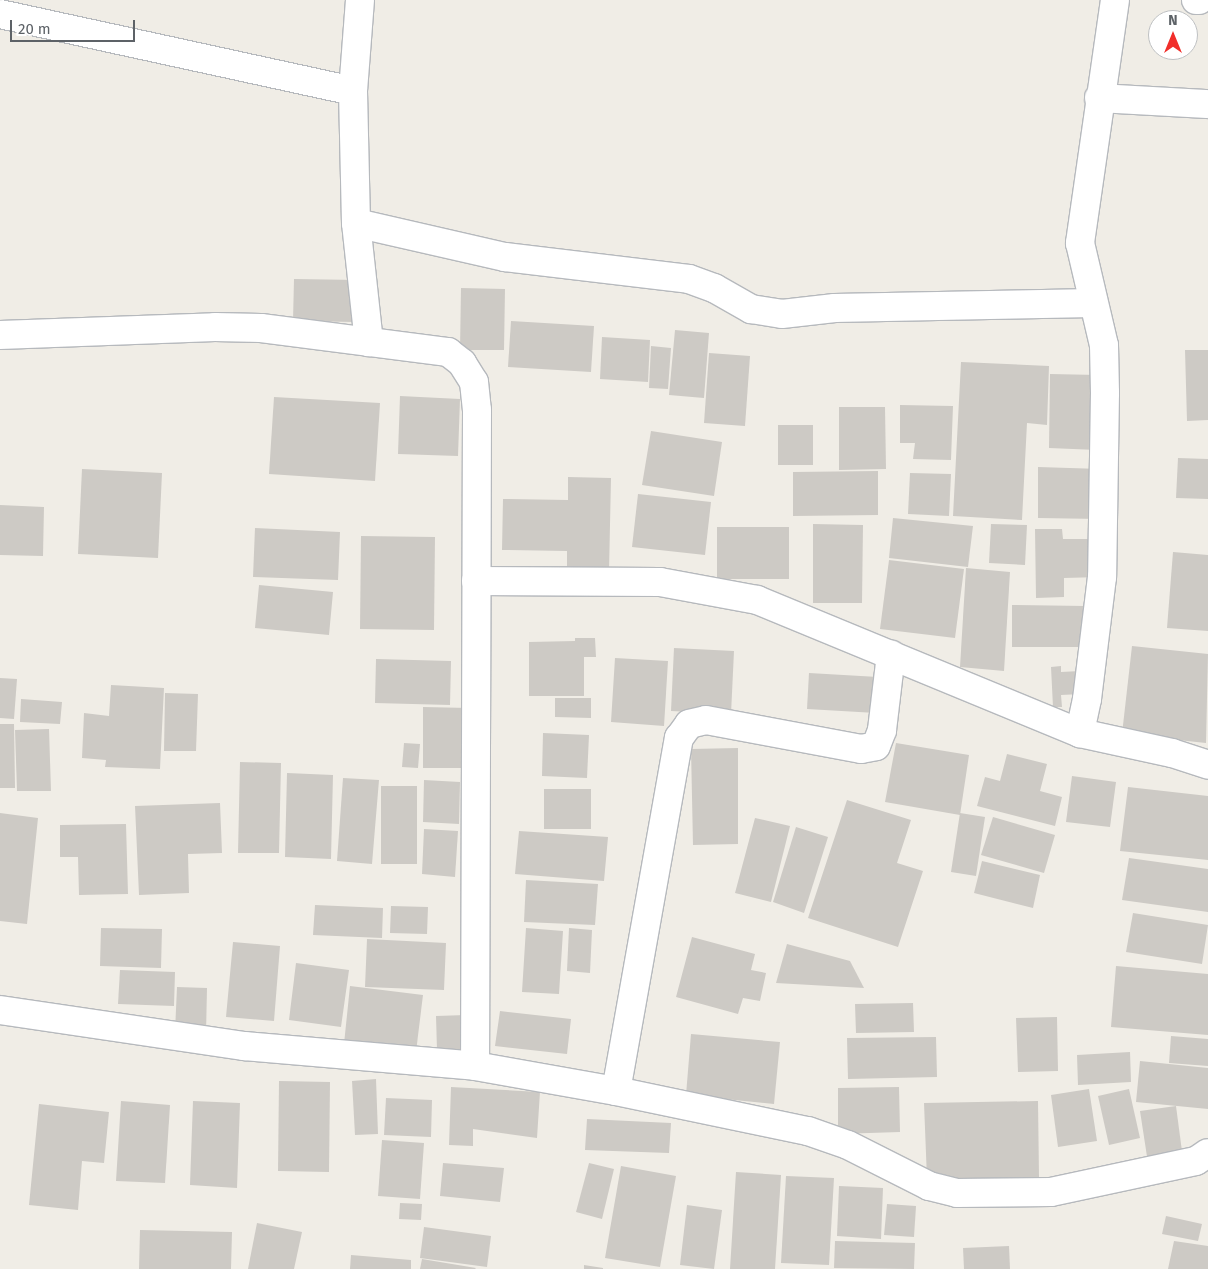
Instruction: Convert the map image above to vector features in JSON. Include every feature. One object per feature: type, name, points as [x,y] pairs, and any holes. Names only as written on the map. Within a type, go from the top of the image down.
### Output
[{"type":"street","points":[[360,0],[353,91],[356,223],[369,342]]},
{"type":"street","points":[[1080,733],[1087,699],[1102,577],[1104,345],[1080,243],[1099,98],[1115,0]]},
{"type":"street","points":[[0,14],[353,91]]},
{"type":"street","points":[[1099,98],[1208,104]]},
{"type":"street","points":[[356,223],[505,257],[689,279],[714,288],[751,309],[782,314],[835,308],[1093,304]]},
{"type":"street","points":[[0,335],[216,327],[261,328],[448,352],[462,363],[474,382],[476,1066]]},
{"type":"street","points":[[476,581],[660,582],[757,600],[1080,733],[1172,753],[1208,765]]},
{"type":"street","points":[[616,1091],[679,738],[689,724],[706,720],[861,749],[876,746],[882,730],[891,655]]},
{"type":"street","points":[[0,1010],[244,1046],[476,1066],[616,1091],[808,1131],[848,1146],[929,1186],[957,1193],[1051,1192],[1196,1161],[1208,1153]]},
{"type":"building","points":[[294,279],[358,280],[356,322],[293,321]]},
{"type":"building","points":[[461,288],[505,289],[504,350],[460,350]]},
{"type":"building","points":[[511,321],[594,326],[591,372],[508,367]]},
{"type":"building","points":[[675,330],[709,333],[704,398],[669,395]]},
{"type":"building","points":[[602,337],[650,340],[648,382],[600,379]]},
{"type":"building","points":[[651,346],[671,348],[668,389],[649,388]]},
{"type":"building","points":[[1185,350],[1208,350],[1208,420],[1187,421]]},
{"type":"building","points":[[709,353],[750,356],[745,426],[704,423]]},
{"type":"building","points":[[961,362],[1049,366],[1047,425],[1027,423],[1022,520],[953,516]]},
{"type":"building","points":[[1050,374],[1098,375],[1097,450],[1049,448]]},
{"type":"building","points":[[400,396],[460,399],[458,456],[398,454]]},
{"type":"building","points":[[274,397],[380,403],[375,481],[269,474]]},
{"type":"building","points":[[900,405],[953,406],[951,460],[913,459],[915,443],[900,443]]},
{"type":"building","points":[[839,407],[885,407],[886,469],[839,470]]},
{"type":"building","points":[[778,425],[813,425],[813,465],[778,465]]},
{"type":"building","points":[[651,431],[722,442],[714,496],[642,485]]},
{"type":"building","points":[[1178,458],[1208,459],[1208,499],[1176,498]]},
{"type":"building","points":[[1038,467],[1101,469],[1100,519],[1038,518]]},
{"type":"building","points":[[82,469],[162,473],[158,558],[78,554]]},
{"type":"building","points":[[878,471],[878,515],[793,516],[793,472]]},
{"type":"building","points":[[910,473],[951,474],[949,516],[908,514]]},
{"type":"building","points":[[568,477],[611,478],[609,572],[567,571],[567,551],[502,550],[503,499],[568,500]]},
{"type":"building","points":[[638,494],[711,502],[705,555],[632,547]]},
{"type":"building","points":[[0,505],[44,507],[43,556],[0,555]]},
{"type":"building","points":[[893,518],[973,526],[968,567],[889,558]]},
{"type":"building","points":[[813,524],[863,525],[862,603],[813,603]]},
{"type":"building","points":[[991,524],[1027,525],[1025,565],[989,563]]},
{"type":"building","points":[[717,527],[789,527],[789,579],[717,579]]},
{"type":"building","points":[[255,528],[340,532],[338,580],[253,577]]},
{"type":"building","points":[[1035,529],[1062,529],[1063,539],[1099,539],[1100,577],[1064,578],[1064,597],[1036,598]]},
{"type":"building","points":[[361,536],[435,537],[434,630],[360,629]]},
{"type":"building","points":[[1173,552],[1208,555],[1208,631],[1167,628]]},
{"type":"building","points":[[889,560],[964,569],[955,638],[880,629]]},
{"type":"building","points":[[966,568],[1010,572],[1004,671],[960,667]]},
{"type":"building","points":[[259,585],[333,592],[329,635],[255,628]]},
{"type":"building","points":[[1012,605],[1085,606],[1085,647],[1012,647]]},
{"type":"building","points":[[575,638],[595,638],[596,657],[584,657],[584,696],[529,696],[529,642],[575,641]]},
{"type":"building","points":[[1132,646],[1208,654],[1206,743],[1122,734]]},
{"type":"building","points":[[674,648],[734,651],[731,714],[671,711]]},
{"type":"building","points":[[615,658],[668,661],[664,726],[611,722]]},
{"type":"building","points":[[376,659],[451,661],[450,705],[375,703]]},
{"type":"building","points":[[1061,666],[1061,672],[1080,671],[1081,694],[1061,695],[1062,707],[1053,707],[1051,667]]},
{"type":"building","points":[[809,673],[878,677],[876,713],[807,709]]},
{"type":"building","points":[[0,678],[17,679],[14,719],[0,718]]},
{"type":"building","points":[[111,685],[164,688],[160,769],[105,767],[106,760],[82,758],[84,713],[109,716]]},
{"type":"building","points":[[165,693],[198,694],[196,751],[164,751]]},
{"type":"building","points":[[555,698],[591,698],[591,718],[555,717]]},
{"type":"building","points":[[21,699],[62,702],[60,724],[20,722]]},
{"type":"building","points":[[423,707],[469,708],[469,768],[423,768]]},
{"type":"building","points":[[0,724],[14,724],[15,788],[0,788]]},
{"type":"building","points":[[49,729],[51,791],[17,791],[15,730]]},
{"type":"building","points":[[543,733],[589,735],[587,778],[542,776]]},
{"type":"building","points":[[404,743],[420,744],[418,768],[402,767]]},
{"type":"building","points":[[896,743],[969,755],[960,815],[885,802]]},
{"type":"building","points":[[738,748],[738,844],[693,845],[691,749]]},
{"type":"building","points":[[1007,754],[1047,764],[1040,791],[1062,797],[1055,826],[977,806],[985,777],[1000,781]]},
{"type":"building","points":[[240,762],[281,763],[279,853],[238,853]]},
{"type":"building","points":[[287,773],[333,775],[331,859],[285,857]]},
{"type":"building","points":[[1072,776],[1116,782],[1110,827],[1066,822]]},
{"type":"building","points":[[343,778],[379,780],[372,864],[337,861]]},
{"type":"building","points":[[424,780],[460,782],[459,824],[423,822]]},
{"type":"building","points":[[381,786],[417,786],[417,864],[381,864]]},
{"type":"building","points":[[1128,787],[1208,796],[1208,860],[1120,851]]},
{"type":"building","points":[[544,789],[591,789],[591,829],[544,829]]},
{"type":"building","points":[[847,800],[911,820],[897,863],[923,871],[898,947],[808,918]]},
{"type":"building","points":[[220,803],[222,853],[188,854],[189,893],[139,895],[135,806]]},
{"type":"building","points":[[0,813],[38,818],[27,924],[0,921]]},
{"type":"building","points":[[960,813],[985,817],[976,876],[951,872]]},
{"type":"building","points":[[993,817],[1055,835],[1044,873],[981,855]]},
{"type":"building","points":[[755,818],[790,826],[771,902],[735,893]]},
{"type":"building","points":[[126,824],[128,894],[79,895],[78,857],[60,857],[60,825]]},
{"type":"building","points":[[796,827],[828,837],[804,913],[773,902]]},
{"type":"building","points":[[424,829],[458,831],[455,877],[422,874]]},
{"type":"building","points":[[519,831],[608,837],[604,881],[515,874]]},
{"type":"building","points":[[1129,858],[1208,869],[1208,912],[1122,900]]},
{"type":"building","points":[[982,861],[1040,875],[1033,908],[974,893]]},
{"type":"building","points":[[526,880],[598,884],[595,925],[524,922]]},
{"type":"building","points":[[315,905],[383,908],[382,938],[313,935]]},
{"type":"building","points":[[391,906],[428,907],[427,934],[390,933]]},
{"type":"building","points":[[1133,913],[1208,925],[1202,964],[1126,952]]},
{"type":"building","points":[[101,928],[162,929],[161,968],[100,966]]},
{"type":"building","points":[[526,928],[563,931],[559,994],[522,992]]},
{"type":"building","points":[[569,928],[592,930],[590,973],[567,971]]},
{"type":"building","points":[[692,937],[755,954],[751,970],[766,973],[760,1001],[743,998],[738,1014],[676,997]]},
{"type":"building","points":[[367,939],[446,943],[444,990],[365,987]]},
{"type":"building","points":[[233,942],[280,946],[274,1021],[226,1017]]},
{"type":"building","points":[[787,944],[850,961],[864,988],[776,983]]},
{"type":"building","points":[[296,963],[349,970],[341,1027],[289,1020]]},
{"type":"building","points":[[1116,966],[1208,974],[1208,1035],[1111,1027]]},
{"type":"building","points":[[120,970],[175,972],[174,1006],[118,1004]]},
{"type":"building","points":[[350,986],[423,995],[416,1052],[344,1044]]},
{"type":"building","points":[[177,987],[207,988],[206,1034],[175,1032]]},
{"type":"building","points":[[913,1003],[914,1032],[856,1033],[855,1004]]},
{"type":"building","points":[[500,1011],[571,1019],[567,1054],[495,1046]]},
{"type":"building","points":[[466,1015],[467,1049],[437,1050],[436,1016]]},
{"type":"building","points":[[1057,1017],[1058,1071],[1018,1072],[1016,1018]]},
{"type":"building","points":[[691,1034],[780,1042],[774,1104],[686,1095]]},
{"type":"building","points":[[1171,1036],[1208,1039],[1208,1066],[1169,1063]]},
{"type":"building","points":[[936,1037],[937,1077],[848,1079],[847,1038]]},
{"type":"building","points":[[1130,1052],[1131,1082],[1078,1085],[1077,1055]]},
{"type":"building","points":[[1140,1061],[1208,1068],[1208,1109],[1136,1102]]},
{"type":"building","points":[[376,1079],[378,1134],[355,1135],[352,1081]]},
{"type":"building","points":[[279,1081],[330,1082],[329,1172],[278,1171]]},
{"type":"building","points":[[451,1087],[540,1092],[537,1138],[473,1129],[473,1146],[449,1145]]},
{"type":"building","points":[[899,1087],[900,1132],[838,1134],[838,1088]]},
{"type":"building","points":[[1089,1089],[1097,1141],[1058,1147],[1051,1095]]},
{"type":"building","points":[[1129,1089],[1140,1138],[1109,1145],[1098,1096]]},
{"type":"building","points":[[386,1098],[432,1100],[431,1137],[384,1135]]},
{"type":"building","points":[[121,1101],[170,1105],[165,1183],[116,1181]]},
{"type":"building","points":[[193,1101],[240,1103],[237,1188],[190,1185]]},
{"type":"building","points":[[1038,1101],[1039,1177],[927,1179],[924,1103]]},
{"type":"building","points":[[39,1104],[109,1112],[104,1163],[82,1161],[78,1210],[29,1205]]},
{"type":"building","points":[[1176,1106],[1183,1159],[1148,1163],[1140,1111]]},
{"type":"building","points":[[587,1119],[671,1123],[669,1153],[585,1150]]},
{"type":"building","points":[[382,1140],[424,1143],[420,1199],[378,1196]]},
{"type":"building","points":[[443,1163],[504,1168],[500,1202],[440,1196]]},
{"type":"building","points":[[589,1163],[614,1169],[602,1219],[576,1212]]},
{"type":"building","points":[[621,1166],[676,1176],[660,1267],[605,1258]]},
{"type":"building","points":[[736,1172],[781,1175],[775,1269],[730,1269]]},
{"type":"building","points":[[786,1176],[834,1178],[829,1265],[781,1263]]},
{"type":"building","points":[[839,1186],[883,1188],[881,1239],[837,1236]]},
{"type":"building","points":[[400,1203],[422,1204],[421,1220],[399,1219]]},
{"type":"building","points":[[887,1204],[916,1206],[914,1237],[884,1235]]},
{"type":"building","points":[[687,1205],[722,1210],[714,1269],[680,1265]]},
{"type":"building","points":[[1166,1216],[1202,1224],[1198,1241],[1162,1234]]},
{"type":"building","points":[[257,1223],[302,1232],[294,1269],[248,1269]]},
{"type":"building","points":[[424,1227],[491,1236],[487,1267],[420,1258]]},
{"type":"building","points":[[140,1230],[232,1232],[231,1269],[139,1269]]},
{"type":"building","points":[[835,1241],[915,1243],[914,1269],[834,1268]]},
{"type":"building","points":[[1174,1241],[1208,1246],[1208,1269],[1168,1269]]},
{"type":"building","points":[[1009,1246],[1010,1269],[964,1269],[963,1248]]},
{"type":"building","points":[[351,1255],[411,1260],[411,1269],[350,1269]]},
{"type":"building","points":[[422,1259],[476,1268],[420,1269]]},
{"type":"building","points":[[584,1265],[603,1268],[603,1269],[584,1269]]}]
